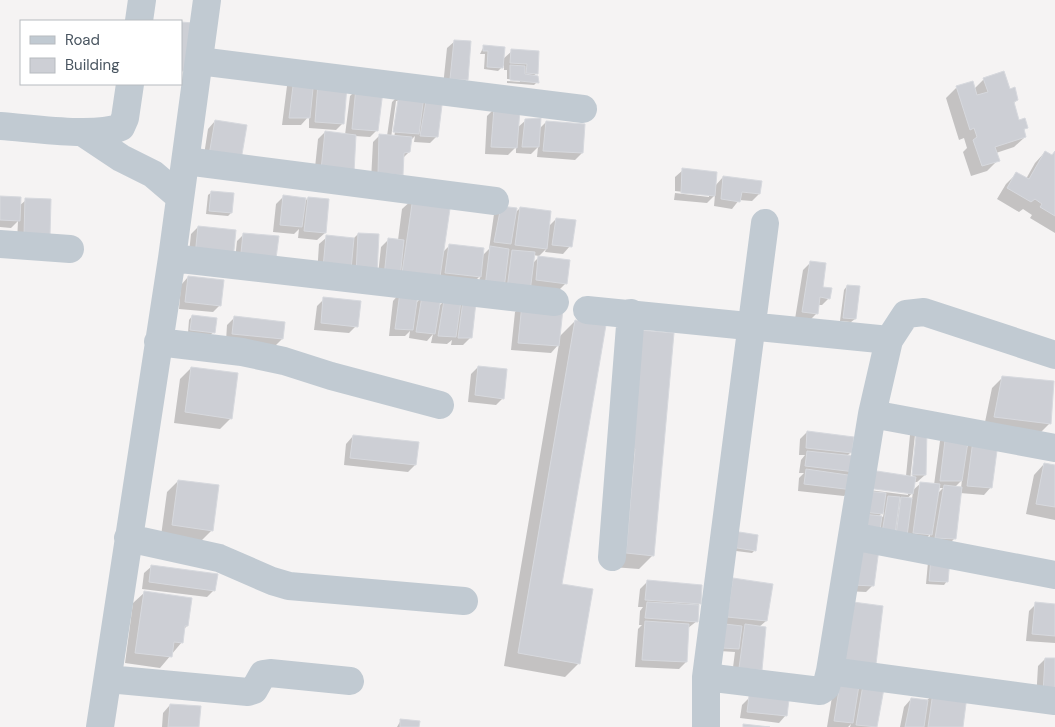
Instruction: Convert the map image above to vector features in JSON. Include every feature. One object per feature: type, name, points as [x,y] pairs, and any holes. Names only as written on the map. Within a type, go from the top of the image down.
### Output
[{"type":"street","points":[[139,20],[142,0]]},
{"type":"street","points":[[100,727],[172,258],[207,0]]},
{"type":"street","points":[[199,61],[583,109]]},
{"type":"street","points":[[0,126],[82,132],[113,130],[121,127],[125,118],[130,85]]},
{"type":"street","points":[[82,132],[121,158],[153,174],[180,197]]},
{"type":"street","points":[[186,161],[495,201]]},
{"type":"street","points":[[706,727],[706,677],[753,328],[765,222]]},
{"type":"street","points":[[0,244],[70,248]]},
{"type":"street","points":[[172,258],[555,302]]},
{"type":"street","points":[[587,310],[631,313],[753,328],[889,340]]},
{"type":"street","points":[[706,677],[820,692],[826,687],[872,414],[889,340],[906,314],[924,312],[1055,355]]},
{"type":"street","points":[[612,557],[631,313]]},
{"type":"street","points":[[158,342],[242,352],[276,359],[331,376],[440,405]]},
{"type":"street","points":[[872,414],[1055,448]]},
{"type":"street","points":[[852,536],[1055,575]]},
{"type":"street","points":[[128,538],[219,558],[272,582],[289,586],[464,602]]},
{"type":"street","points":[[830,671],[1055,701]]},
{"type":"street","points":[[108,679],[248,692],[254,690],[263,674],[270,673],[350,681]]},
{"type":"building","points":[[182,22],[193,23],[189,71],[182,71]]},
{"type":"building","points":[[454,40],[471,41],[468,80],[450,79]]},
{"type":"building","points":[[483,45],[505,47],[503,68],[487,67],[488,51],[483,51]]},
{"type":"building","points":[[511,49],[539,51],[538,74],[526,73],[527,64],[510,63]]},
{"type":"building","points":[[510,65],[525,66],[525,74],[538,76],[539,83],[510,80]]},
{"type":"building","points":[[1004,71],[1010,89],[1015,87],[1018,100],[1014,102],[1019,120],[1025,118],[1028,128],[1024,129],[1026,137],[995,147],[1000,161],[982,166],[973,140],[977,137],[974,128],[970,130],[956,86],[973,81],[977,95],[988,92],[983,78]]},
{"type":"building","points":[[294,78],[314,79],[310,118],[289,118]]},
{"type":"building","points":[[318,83],[347,86],[344,124],[315,122]]},
{"type":"building","points":[[356,87],[383,91],[378,131],[352,129]]},
{"type":"building","points":[[399,94],[424,96],[419,134],[393,132]]},
{"type":"building","points":[[427,95],[443,97],[438,137],[420,136]]},
{"type":"building","points":[[494,108],[520,110],[517,148],[491,147]]},
{"type":"building","points":[[541,118],[539,147],[522,147],[525,119]]},
{"type":"building","points":[[215,120],[247,125],[240,166],[208,161]]},
{"type":"building","points":[[546,121],[585,124],[583,153],[543,151]]},
{"type":"building","points":[[325,131],[356,135],[354,172],[321,170]]},
{"type":"building","points":[[379,134],[412,137],[410,152],[404,153],[403,175],[378,173]]},
{"type":"building","points":[[1045,151],[1052,155],[1055,151],[1055,216],[1040,207],[1042,204],[1035,199],[1031,202],[1007,188],[1016,172],[1029,179]]},
{"type":"building","points":[[682,168],[717,172],[715,196],[681,193]]},
{"type":"building","points":[[723,176],[762,181],[760,194],[742,192],[740,202],[721,199]]},
{"type":"building","points":[[211,191],[234,193],[232,213],[209,211]]},
{"type":"building","points":[[283,195],[306,198],[302,227],[280,225]]},
{"type":"building","points":[[0,196],[21,197],[20,221],[0,220]]},
{"type":"building","points":[[308,197],[329,199],[326,233],[304,231]]},
{"type":"building","points":[[413,197],[451,202],[440,277],[402,273]]},
{"type":"building","points":[[25,198],[51,199],[50,236],[24,235]]},
{"type":"building","points":[[501,206],[517,208],[511,244],[494,242]]},
{"type":"building","points":[[520,207],[551,211],[547,249],[515,245]]},
{"type":"building","points":[[556,218],[576,220],[572,247],[552,245]]},
{"type":"building","points":[[198,226],[236,230],[233,260],[195,256]]},
{"type":"building","points":[[243,233],[279,236],[275,266],[240,263]]},
{"type":"building","points":[[358,233],[379,234],[377,274],[356,273]]},
{"type":"building","points":[[326,235],[354,238],[351,270],[323,268]]},
{"type":"building","points":[[388,238],[404,240],[400,278],[384,277]]},
{"type":"building","points":[[449,244],[484,248],[481,277],[445,273]]},
{"type":"building","points":[[490,246],[509,249],[504,289],[485,287]]},
{"type":"building","points":[[512,250],[535,252],[530,292],[507,289]]},
{"type":"building","points":[[538,256],[570,260],[567,284],[536,280]]},
{"type":"building","points":[[810,261],[826,263],[823,287],[832,288],[830,299],[820,297],[818,314],[802,312]]},
{"type":"building","points":[[188,276],[224,280],[221,306],[185,302]]},
{"type":"building","points":[[847,285],[860,286],[856,319],[843,318]]},
{"type":"building","points":[[400,292],[418,294],[413,330],[395,329]]},
{"type":"building","points":[[422,296],[441,298],[435,334],[416,332]]},
{"type":"building","points":[[323,297],[361,301],[358,327],[321,323]]},
{"type":"building","points":[[444,300],[461,301],[456,337],[438,336]]},
{"type":"building","points":[[463,301],[476,302],[472,338],[458,338]]},
{"type":"building","points":[[522,304],[563,309],[559,346],[518,343]]},
{"type":"building","points":[[192,315],[217,318],[215,333],[190,330]]},
{"type":"building","points":[[234,316],[285,322],[283,339],[232,334]]},
{"type":"building","points":[[575,320],[606,325],[562,584],[593,589],[580,664],[518,653]]},
{"type":"building","points":[[639,330],[674,333],[654,556],[626,553],[635,449],[629,448]]},
{"type":"building","points":[[478,366],[507,369],[504,399],[475,395]]},
{"type":"building","points":[[191,367],[238,373],[232,419],[185,412]]},
{"type":"building","points":[[1002,376],[1054,381],[1051,424],[994,417]]},
{"type":"building","points":[[917,426],[927,429],[926,475],[912,475]]},
{"type":"building","points":[[807,431],[854,437],[852,453],[806,448]]},
{"type":"building","points":[[946,432],[969,435],[962,481],[940,481]]},
{"type":"building","points":[[353,435],[419,442],[416,465],[350,458]]},
{"type":"building","points":[[973,440],[998,443],[992,488],[967,486]]},
{"type":"building","points":[[807,451],[856,456],[855,472],[805,466]]},
{"type":"building","points":[[1044,463],[1055,465],[1055,507],[1036,504]]},
{"type":"building","points":[[806,469],[855,476],[853,490],[804,484]]},
{"type":"building","points":[[870,470],[916,477],[913,494],[867,488]]},
{"type":"building","points":[[178,480],[219,485],[213,531],[172,525]]},
{"type":"building","points":[[920,482],[940,484],[932,535],[913,533]]},
{"type":"building","points":[[944,485],[962,487],[956,539],[935,538]]},
{"type":"building","points":[[865,491],[886,493],[883,514],[862,512]]},
{"type":"building","points":[[888,496],[900,497],[895,534],[882,533]]},
{"type":"building","points":[[901,497],[912,498],[907,536],[896,535]]},
{"type":"building","points":[[862,514],[882,516],[880,530],[860,527]]},
{"type":"building","points":[[733,531],[758,535],[756,551],[731,547]]},
{"type":"building","points":[[857,546],[879,549],[874,586],[852,585]]},
{"type":"building","points":[[931,558],[950,559],[948,582],[929,581]]},
{"type":"building","points":[[151,565],[218,574],[215,591],[149,582]]},
{"type":"building","points":[[733,578],[773,584],[767,621],[727,617]]},
{"type":"building","points":[[647,580],[702,585],[701,604],[645,600]]},
{"type":"building","points":[[144,591],[192,598],[188,626],[185,626],[183,643],[174,642],[172,657],[135,653]]},
{"type":"building","points":[[647,602],[699,605],[698,622],[645,618]]},
{"type":"building","points":[[853,602],[883,606],[876,664],[844,660]]},
{"type":"building","points":[[1035,602],[1055,604],[1055,636],[1032,634]]},
{"type":"building","points":[[645,621],[689,624],[687,662],[642,660]]},
{"type":"building","points":[[725,624],[742,626],[739,649],[722,648]]},
{"type":"building","points":[[745,624],[766,627],[762,670],[739,668]]},
{"type":"building","points":[[1045,658],[1055,658],[1055,694],[1043,693]]},
{"type":"building","points":[[841,677],[860,679],[853,723],[834,721]]},
{"type":"building","points":[[864,679],[885,683],[877,727],[856,725]]},
{"type":"building","points":[[760,687],[790,691],[787,716],[747,712],[749,696]]},
{"type":"building","points":[[933,692],[967,696],[963,727],[928,727]]},
{"type":"building","points":[[911,698],[928,700],[924,727],[905,727]]},
{"type":"building","points":[[170,704],[201,706],[199,727],[168,727]]},
{"type":"building","points":[[400,719],[420,721],[419,727],[400,727]]},
{"type":"building","points":[[743,724],[770,727],[743,727]]}]
